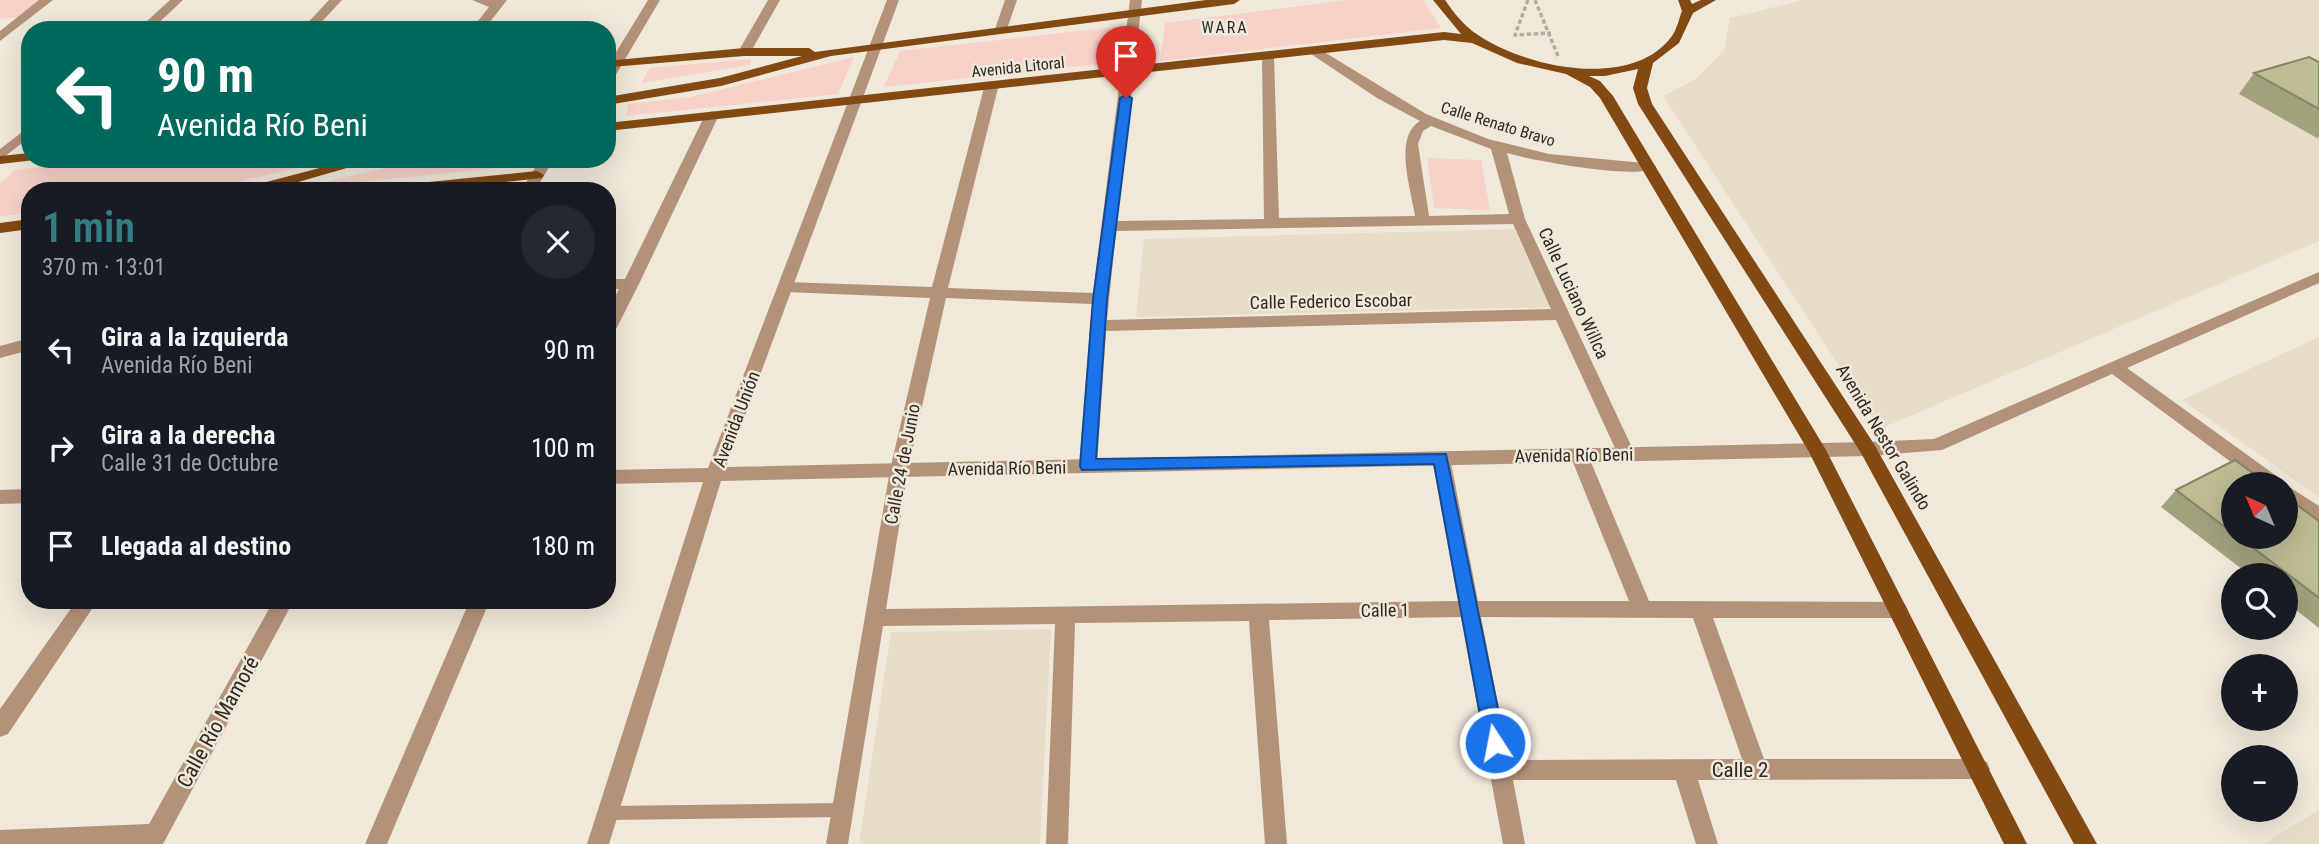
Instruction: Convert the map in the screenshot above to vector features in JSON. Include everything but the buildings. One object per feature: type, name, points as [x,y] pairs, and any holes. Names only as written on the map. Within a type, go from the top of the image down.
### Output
[{"type":"main road","points":[[616,101],[721,82],[830,52],[1001,29],[1136,6],[1234,0]]},
{"type":"main road","points":[[1439,0],[1453,20],[1475,39],[1510,57],[1566,71],[1595,84],[1606,96],[1817,450],[2016,844]]},
{"type":"main road","points":[[1566,71],[1609,72],[1647,61],[1676,40],[1686,6],[1710,0]]},
{"type":"main road","name":"Avenida Litoral","points":[[616,126],[1130,73],[1444,36],[1475,39]]},
{"type":"main road","points":[[616,64],[744,52],[830,52]]},
{"type":"main road","name":"Avenida Nestor Galindo","points":[[1647,61],[1640,88],[1645,104],[1868,449],[2086,844]]},
{"type":"main road","points":[[0,158],[21,157]]},
{"type":"main road","points":[[288,182],[338,168]]},
{"type":"main road","points":[[468,182],[537,175]]},
{"type":"main road","points":[[0,228],[21,225]]},
{"type":"street","points":[[22,21],[47,0]]},
{"type":"street","points":[[153,21],[177,0]]},
{"type":"street","points":[[316,21],[336,0]]},
{"type":"street","points":[[478,0],[499,3]]},
{"type":"street","points":[[616,64],[654,0]]},
{"type":"street","points":[[744,52],[774,0]]},
{"type":"street","name":"Avenida Unión","points":[[598,844],[715,473],[893,0]]},
{"type":"street","points":[[1001,29],[1011,0]]},
{"type":"street","points":[[484,21],[499,3]]},
{"type":"street","points":[[1088,466],[1100,299],[1130,73],[1136,6]]},
{"type":"street","points":[[0,21],[25,19]]},
{"type":"street","points":[[0,37],[21,22]]},
{"type":"street","name":"Calle Renato Bravo","points":[[1316,51],[1333,59],[1360,82],[1429,121],[1497,144],[1568,163],[1604,167],[1649,167]]},
{"type":"street","points":[[1268,57],[1272,223]]},
{"type":"street","name":"Calle 24 de Junio","points":[[836,844],[899,470],[939,292],[991,88]]},
{"type":"street","points":[[616,313],[712,115]]},
{"type":"street","points":[[1423,222],[1411,144],[1417,129],[1429,121]]},
{"type":"street","points":[[0,158],[21,138]]},
{"type":"street","name":"Calle Luciano Willca","points":[[1497,144],[1518,219],[1564,314],[1626,454]]},
{"type":"street","points":[[533,182],[541,168]]},
{"type":"street","points":[[1108,226],[1518,219]]},
{"type":"street","name":"Avenida Río Beni","points":[[616,477],[1868,449],[1936,445],[2319,277]]},
{"type":"street","points":[[616,284],[631,284]]},
{"type":"street","points":[[786,287],[1100,299]]},
{"type":"street","name":"Calle Federico Escobar","points":[[1099,326],[1564,314]]},
{"type":"street","points":[[0,352],[21,346]]},
{"type":"street","points":[[2114,367],[2258,472]]},
{"type":"street","points":[[1578,455],[1643,611]]},
{"type":"street","points":[[1441,458],[1514,844]]},
{"type":"street","points":[[0,496],[21,496]]},
{"type":"street","points":[[2298,501],[2319,516]]},
{"type":"street","name":"Calle 1","points":[[873,618],[1469,608],[1643,611],[1898,610]]},
{"type":"street","points":[[0,727],[82,609]]},
{"type":"street","name":"Calle Río Mamoré","points":[[154,839],[279,609]]},
{"type":"street","points":[[376,844],[476,609]]},
{"type":"street","points":[[1701,611],[1757,770]]},
{"type":"street","points":[[1258,612],[1276,844]]},
{"type":"street","points":[[1057,844],[1065,615]]},
{"type":"street","name":"Calle 2","points":[[1500,770],[1979,769]]},
{"type":"street","points":[[1684,771],[1707,844]]},
{"type":"street","points":[[0,841],[154,839]]},
{"type":"lane","points":[[608,813],[842,810]]},
{"type":"path","points":[[1528,0],[1514,35],[1551,33]]},
{"type":"path","points":[[1535,0],[1566,71]]},
{"type":"shaded area","points":[[0,0],[43,0],[22,17],[0,19]]},
{"type":"shaded area","points":[[1346,0],[1423,0],[1441,28],[1160,61],[1165,23]]},
{"type":"shaded area","points":[[1803,0],[2319,0],[2319,241],[1880,429],[1663,96],[1696,79],[1724,51],[1730,18]]},
{"type":"shaded area","points":[[1116,27],[1110,63],[884,87],[900,51]]},
{"type":"shaded area","points":[[854,57],[838,94],[626,116],[628,104],[691,97]]},
{"type":"shaded area","points":[[751,59],[750,65],[641,83],[650,68]]},
{"type":"shaded area","points":[[1427,158],[1481,160],[1490,210],[1434,208]]},
{"type":"shaded area","points":[[296,168],[237,182],[21,182],[21,214],[0,216],[0,183],[15,170]]},
{"type":"shaded area","points":[[386,168],[497,168],[359,182],[329,181]]},
{"type":"shaded area","points":[[1514,229],[1551,307],[1136,317],[1144,239]]},
{"type":"shaded area","points":[[2319,337],[2319,497],[2298,482],[2298,472],[2284,472],[2182,400]]},
{"type":"shaded area","points":[[1051,629],[1040,844],[859,844],[891,632]]},
{"type":"shaded area","points":[[2319,810],[2319,844],[2263,844]]},
{"type":"district","name":"WARA","points":[[1225,27]]},
{"type":"route","points":[[1126,98],[1100,299],[1088,466],[1441,458],[1495,743]]}]
